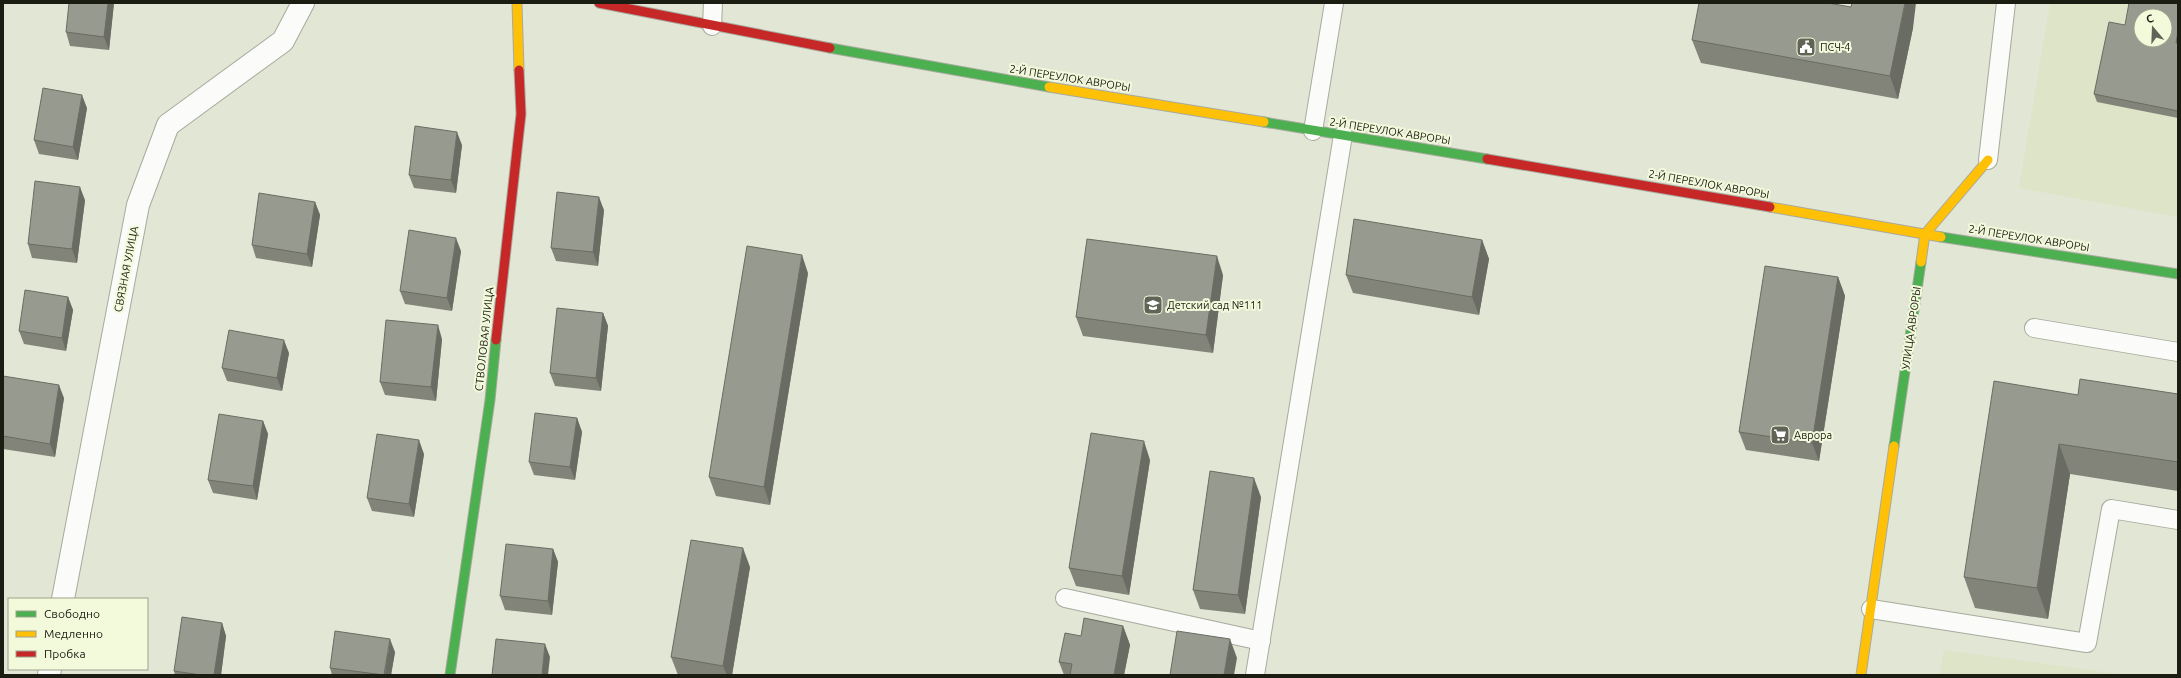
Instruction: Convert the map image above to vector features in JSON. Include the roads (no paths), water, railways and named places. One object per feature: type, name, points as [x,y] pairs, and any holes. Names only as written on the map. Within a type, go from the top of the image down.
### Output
[{"type":"street","name":"СВЯЗНАЯ УЛИЦА","points":[[63,598],[138,204],[168,125],[283,42],[303,3]]},
{"type":"street","name":"СТВОЛОВАЯ УЛИЦА","points":[[450,675],[490,400],[521,114],[517,3]]},
{"type":"street","name":"2-Й ПЕРЕУЛОК АВРОРЫ","points":[[599,3],[712,26],[964,73],[1630,183],[1925,234],[2178,274]]},
{"type":"street","points":[[1925,234],[1988,160]]},
{"type":"street","name":"УЛИЦА АВРОРЫ","points":[[1861,675],[1925,234]]},
{"type":"lane","points":[[712,26],[713,3]]},
{"type":"lane","points":[[1313,131],[1334,3]]},
{"type":"lane","points":[[1988,160],[2006,3]]},
{"type":"lane","points":[[1255,675],[1343,135]]},
{"type":"lane","points":[[2034,328],[2178,352]]},
{"type":"lane","points":[[1871,609],[2087,643],[2111,509],[2178,520]]},
{"type":"lane","points":[[1065,598],[1261,641]]},
{"type":"place","name":"ПСЧ-4","points":[[1806,47]]},
{"type":"place","name":"Детский сад №111","points":[[1153,305]]},
{"type":"place","name":"Аврора","points":[[1780,435]]}]
